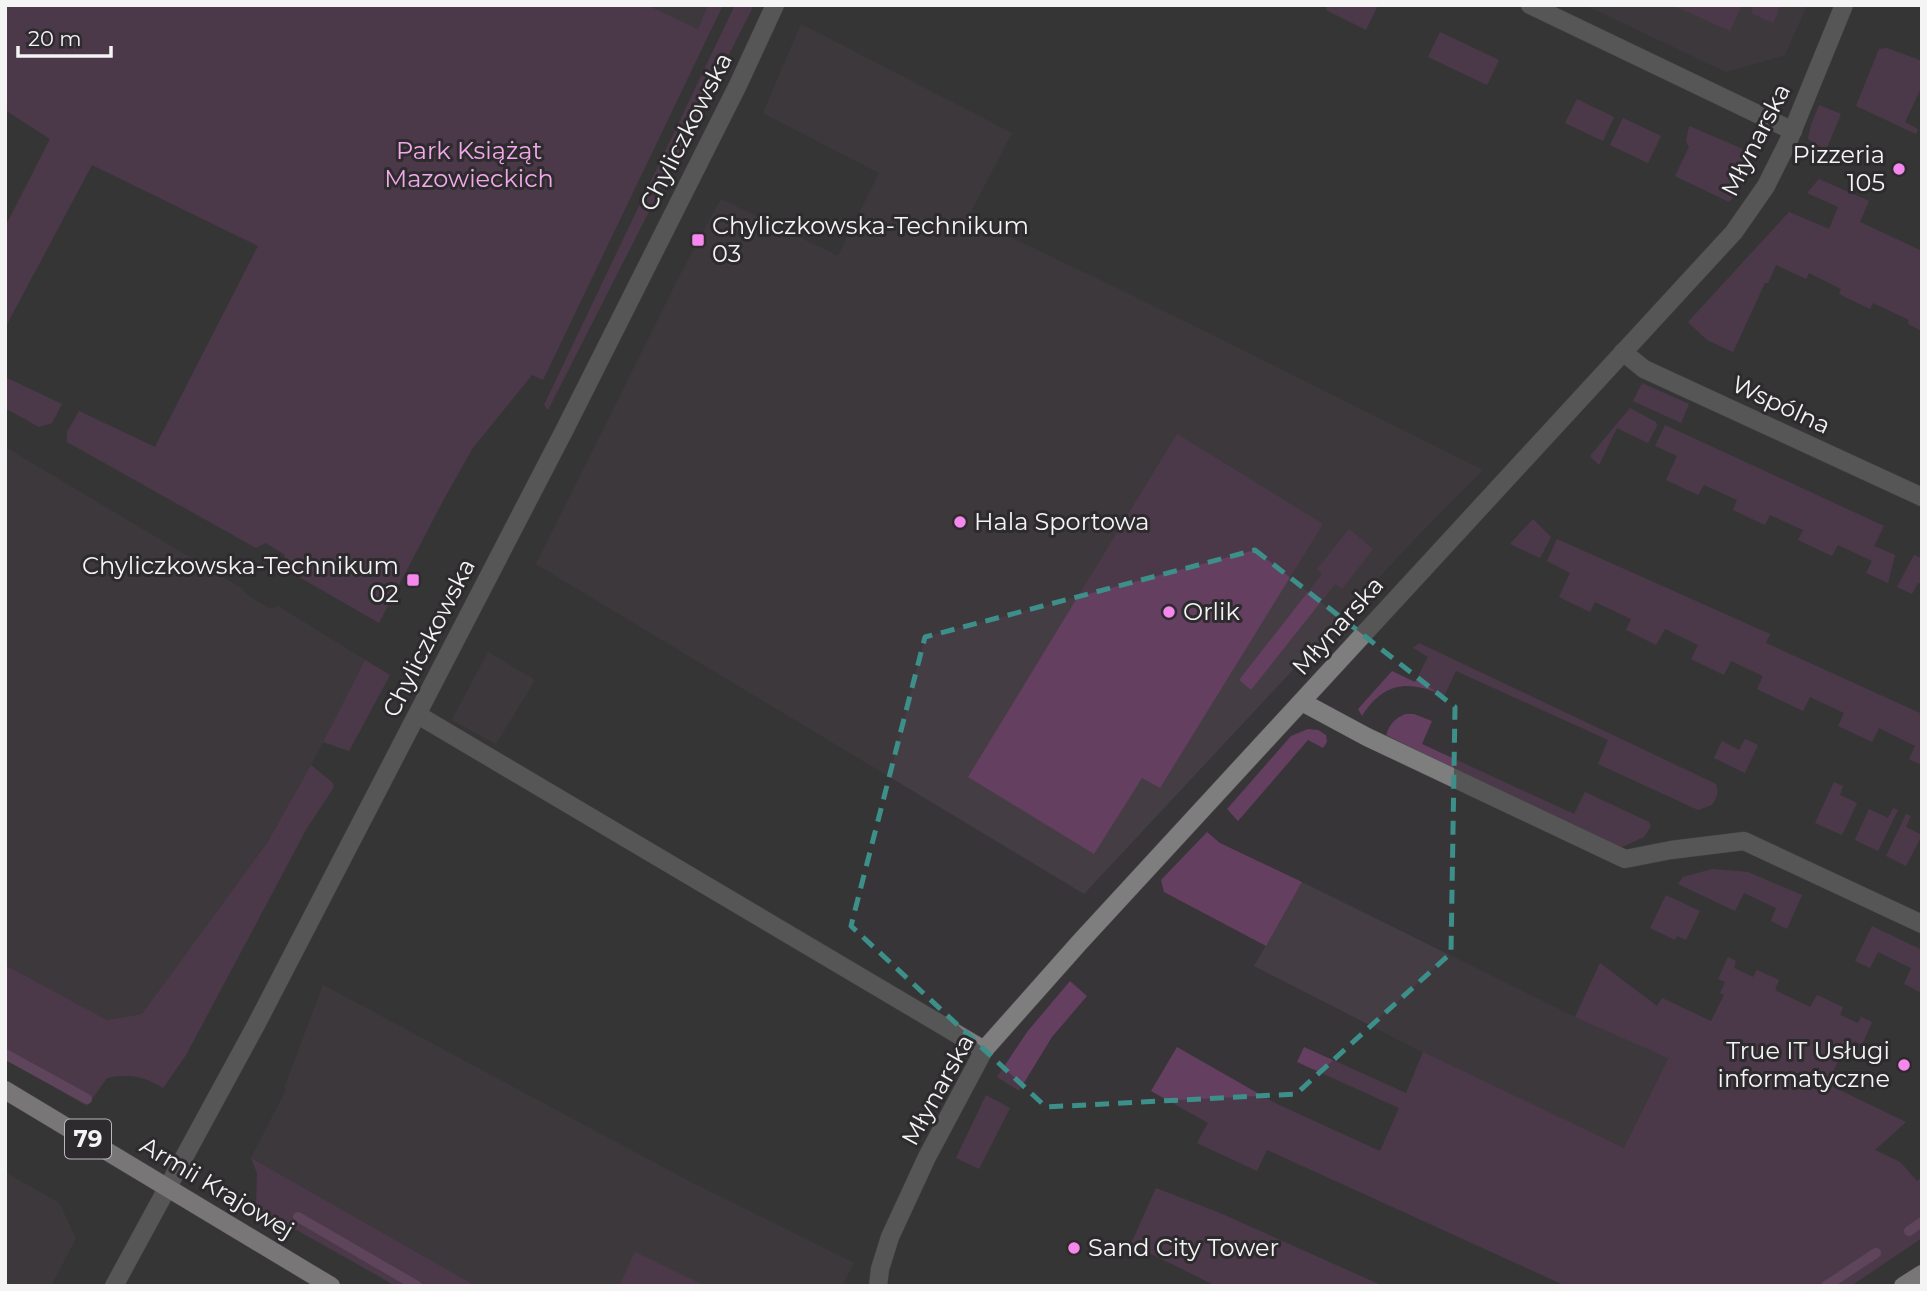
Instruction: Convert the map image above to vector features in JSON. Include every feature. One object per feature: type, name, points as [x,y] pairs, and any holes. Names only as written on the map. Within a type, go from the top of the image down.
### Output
[{"type":"main road","name":"Armii Krajowej","points":[[5,1090],[331,1286]]},
{"type":"main road","points":[[1903,1286],[1922,1274]]},
{"type":"street","name":"Chyliczkowska","points":[[114,1286],[169,1189],[418,715],[738,85],[775,5]]},
{"type":"street","points":[[1530,5],[1793,131]]},
{"type":"street","name":"Młynarska","points":[[878,1286],[880,1269],[890,1237],[928,1157],[984,1051],[1079,943],[1734,232],[1766,186],[1793,131],[1844,5]]},
{"type":"street","name":"Wspólna","points":[[1623,352],[1644,369],[1922,497]]},
{"type":"street","points":[[1302,702],[1367,737],[1625,859],[1744,841],[1922,924]]},
{"type":"street","points":[[418,715],[984,1051]]},
{"type":"highlighted area","points":[[1255,550],[1455,707],[1451,953],[1296,1094],[1046,1107],[851,926],[925,637]]},
{"type":"shaded area","points":[[647,5],[708,5],[698,29]]},
{"type":"shaded area","points":[[1585,5],[1807,5],[1785,55],[1726,72]]},
{"type":"shaded area","points":[[801,24],[1012,133],[968,217],[1483,470],[1412,542],[1084,894],[536,564],[680,275],[721,199],[838,256],[879,173],[763,113]]},
{"type":"shaded area","points":[[5,447],[241,588],[247,595],[270,609],[278,606],[365,660],[267,843],[142,1014],[107,1020],[5,965]]},
{"type":"shaded area","points":[[488,652],[535,680],[496,744],[452,720]]},
{"type":"shaded area","points":[[1302,882],[1575,1017],[1668,1057],[1624,1148],[1434,1058],[1254,966]]},
{"type":"shaded area","points":[[323,985],[685,1179],[854,1263],[842,1286],[706,1286],[635,1253],[619,1286],[476,1286],[251,1158],[286,1090],[284,1088]]},
{"type":"shaded area","points":[[5,1172],[59,1203],[76,1238],[51,1286],[5,1286]]},
{"type":"green space","name":"Park Książąt Mazowieckich","points":[[5,5],[647,5],[698,29],[708,5],[723,5],[543,380],[532,375],[472,449],[379,623],[282,567],[285,555],[266,543],[256,548],[67,442],[67,432],[79,411],[155,447],[258,246],[92,165],[5,328],[5,227],[50,139],[5,110]]},
{"type":"green space","points":[[735,5],[754,5],[548,410],[544,405]]},
{"type":"green space","points":[[1328,5],[1378,5],[1366,30],[1326,10]]},
{"type":"green space","points":[[1672,5],[1742,5],[1730,31]]},
{"type":"green space","points":[[1754,5],[1781,5],[1773,23],[1751,13]]},
{"type":"green space","points":[[1440,32],[1499,60],[1487,85],[1428,57]]},
{"type":"green space","points":[[1887,48],[1922,61],[1922,86],[1905,122],[1918,129],[1916,134],[1856,106],[1879,49]]},
{"type":"green space","points":[[1577,99],[1614,117],[1603,141],[1565,123]]},
{"type":"green space","points":[[1819,105],[1841,114],[1826,150],[1808,139]]},
{"type":"green space","points":[[1623,118],[1661,136],[1648,163],[1610,145]]},
{"type":"green space","points":[[1689,126],[1750,152],[1750,173],[1729,202],[1675,176],[1689,147],[1686,141]]},
{"type":"green space","points":[[1819,179],[1869,201],[1860,222],[1922,251],[1922,331],[1908,324],[1909,320],[1873,303],[1870,309],[1839,294],[1841,289],[1809,273],[1806,279],[1776,265],[1733,352],[1707,340],[1688,322],[1789,212],[1829,229],[1838,207],[1807,193]]},
{"type":"green space","points":[[5,377],[62,404],[52,423],[39,427],[5,408]]},
{"type":"green space","points":[[1642,383],[1689,404],[1681,423],[1633,401]]},
{"type":"green space","points":[[1630,408],[1656,422],[1657,426],[1648,443],[1617,428],[1599,465],[1590,456]]},
{"type":"green space","points":[[1665,425],[1884,526],[1874,546],[1895,555],[1888,583],[1866,573],[1872,561],[1838,545],[1832,556],[1798,540],[1803,530],[1770,515],[1765,525],[1733,510],[1737,500],[1704,485],[1698,495],[1666,480],[1677,456],[1655,446]]},
{"type":"green space","name":"Orlik","points":[[1177,434],[1323,524],[1160,788],[1142,778],[1094,854],[968,777]]},
{"type":"green space","points":[[1533,519],[1551,537],[1540,558],[1510,544]]},
{"type":"green space","points":[[1349,529],[1373,549],[1342,589],[1335,584],[1251,690],[1239,680],[1322,574],[1317,569]]},
{"type":"green space","points":[[1557,539],[1770,634],[1766,643],[1922,714],[1922,765],[1909,759],[1915,746],[1879,728],[1872,742],[1838,726],[1844,713],[1810,697],[1803,711],[1757,689],[1763,676],[1731,661],[1724,675],[1691,659],[1698,645],[1665,629],[1656,645],[1626,630],[1631,619],[1595,602],[1590,612],[1559,597],[1570,573],[1547,561]]},
{"type":"green space","points":[[1914,555],[1922,558],[1922,584],[1918,583],[1912,594],[1897,587]]},
{"type":"green space","points":[[1419,643],[1716,784],[1715,800],[1712,805],[1698,810],[1598,764],[1608,740],[1456,671],[1444,696],[1419,687],[1398,687],[1379,696],[1362,716],[1358,709],[1392,671],[1415,682],[1428,657],[1413,648]]},
{"type":"green space","points":[[365,660],[390,675],[349,751],[323,742]]},
{"type":"green space","points":[[1405,714],[1414,714],[1432,721],[1422,744],[1574,814],[1585,792],[1649,822],[1651,826],[1644,837],[1622,847],[1594,837],[1386,735],[1393,722]]},
{"type":"green space","points":[[1308,729],[1318,730],[1326,735],[1327,742],[1323,748],[1308,740],[1238,821],[1227,809],[1291,736]]},
{"type":"green space","points":[[1745,739],[1758,745],[1745,773],[1714,758],[1722,741],[1739,750]]},
{"type":"green space","points":[[311,765],[332,782],[334,787],[307,828],[186,1055],[163,1088],[136,1077],[107,1078],[87,1106],[5,1058],[5,965],[107,1020],[142,1014],[267,843]]},
{"type":"green space","points":[[1834,782],[1843,786],[1840,795],[1857,803],[1842,835],[1815,823]]},
{"type":"green space","points":[[1893,808],[1898,810],[1878,851],[1855,840],[1869,809],[1888,818]]},
{"type":"green space","points":[[1906,814],[1911,816],[1906,827],[1922,835],[1906,866],[1886,856]]},
{"type":"green space","points":[[1207,832],[1220,843],[1302,882],[1266,946],[1164,892],[1161,880]]},
{"type":"green space","points":[[1712,869],[1748,872],[1802,895],[1787,929],[1771,921],[1776,908],[1744,893],[1735,911],[1678,884],[1683,877]]},
{"type":"green space","points":[[1666,895],[1700,911],[1686,940],[1677,936],[1675,940],[1650,928]]},
{"type":"green space","points":[[1872,926],[1922,950],[1922,993],[1904,984],[1911,968],[1878,952],[1870,968],[1855,961]]},
{"type":"green space","points":[[1728,957],[1736,961],[1734,968],[1753,977],[1757,970],[1779,980],[1775,990],[1810,1007],[1817,995],[1843,1007],[1840,1015],[1858,1023],[1861,1017],[1872,1022],[1862,1045],[1854,1041],[1848,1053],[1843,1051],[1827,1084],[1906,1122],[1875,1150],[1900,1162],[1917,1181],[1922,1177],[1922,1238],[1851,1286],[1566,1286],[1267,1150],[1257,1171],[1197,1143],[1208,1123],[1151,1091],[1177,1047],[1277,1104],[1380,1151],[1399,1108],[1297,1062],[1304,1047],[1406,1093],[1423,1052],[1624,1148],[1668,1058],[1575,1017],[1600,963],[1657,1006],[1662,998],[1711,1021],[1724,995],[1720,993],[1725,982],[1718,979]]},
{"type":"green space","points":[[1070,981],[1087,996],[1052,1037],[1019,1091],[997,1077],[1027,1032]]},
{"type":"green space","points":[[986,1095],[1010,1108],[979,1169],[956,1158]]},
{"type":"green space","points":[[251,1158],[476,1286],[395,1286],[256,1207],[257,1173]]},
{"type":"green space","points":[[1156,1188],[1220,1213],[1383,1286],[1216,1286],[1131,1244]]},
{"type":"green space","points":[[635,1252],[706,1286],[619,1286]]},
{"type":"waterway","points":[[5,1054],[87,1099]]},
{"type":"waterway","points":[[298,1217],[417,1286]]},
{"type":"waterway","points":[[1909,1231],[1922,1222]]},
{"type":"waterway","points":[[1826,1286],[1876,1253]]},
{"type":"place","name":"Pizzeria 105","points":[[1899,169]]},
{"type":"place","name":"Chyliczkowska-Technikum 03","points":[[698,240]]},
{"type":"place","name":"Hala Sportowa","points":[[960,522]]},
{"type":"place","name":"Chyliczkowska-Technikum 02","points":[[413,580]]},
{"type":"place","name":"Orlik","points":[[1169,612]]},
{"type":"place","name":"True IT Usługi informatyczne","points":[[1904,1065]]},
{"type":"place","name":"Sand City Tower","points":[[1074,1248]]}]
